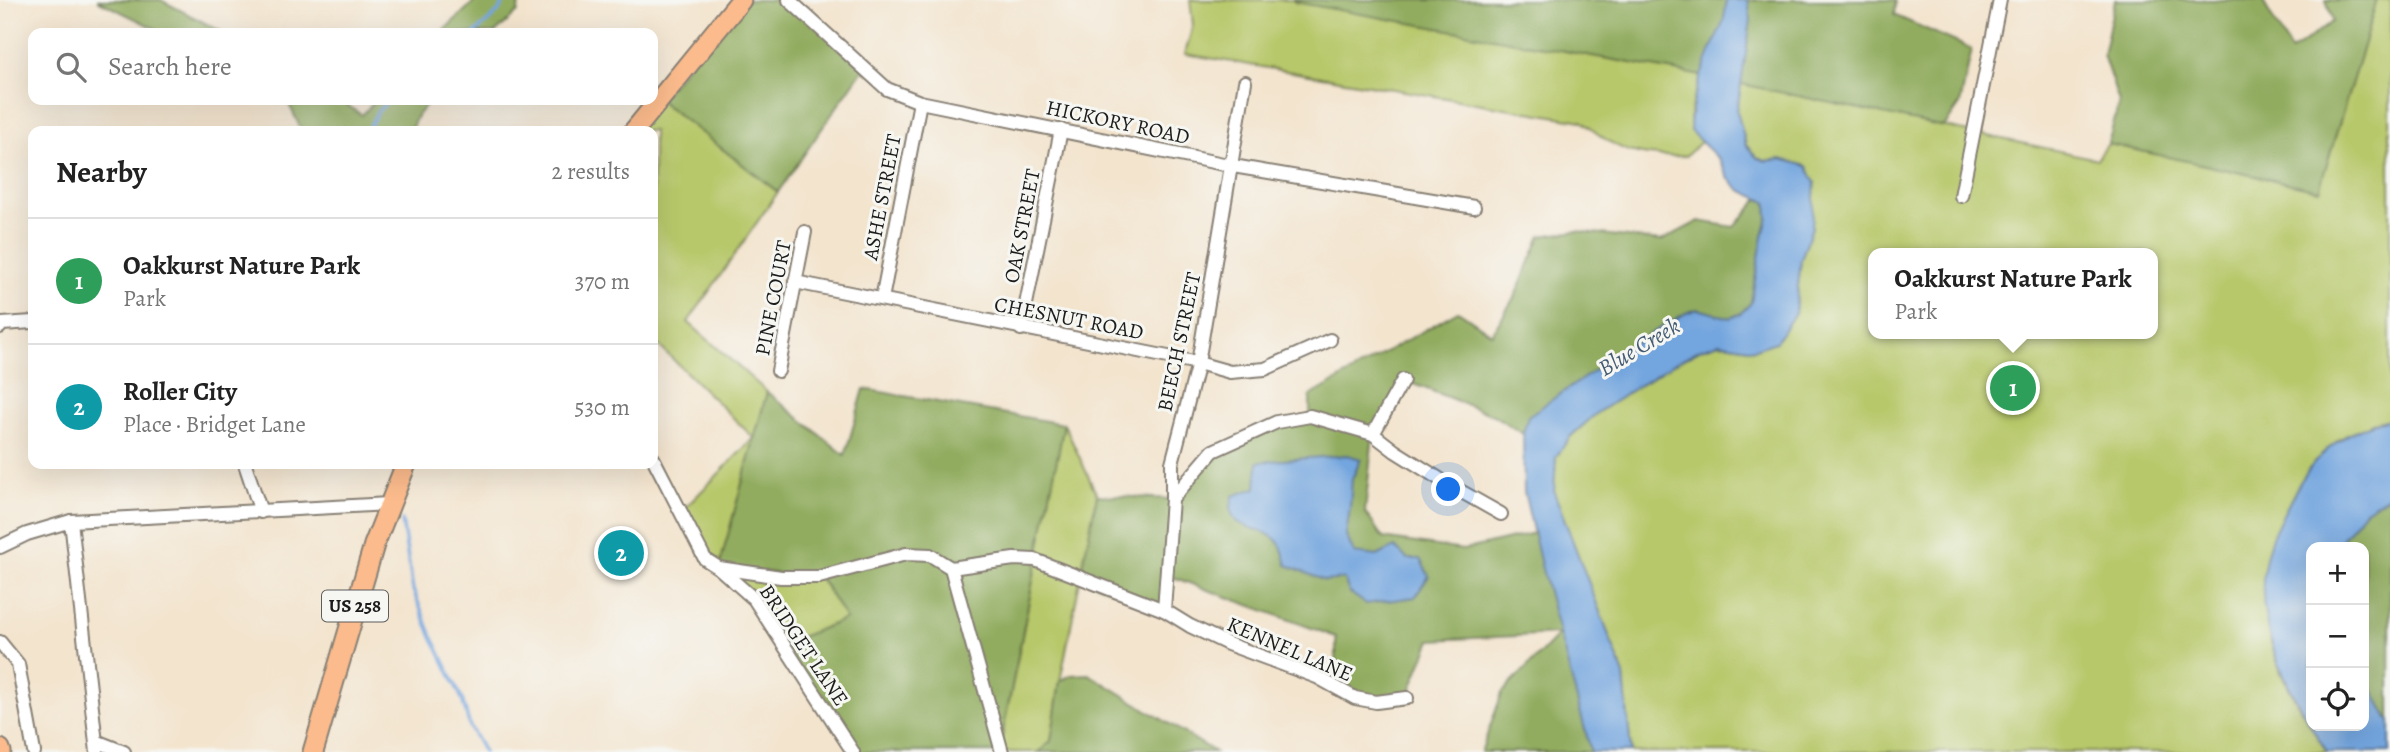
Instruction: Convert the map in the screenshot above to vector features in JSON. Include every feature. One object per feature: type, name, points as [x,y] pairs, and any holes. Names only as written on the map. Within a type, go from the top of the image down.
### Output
[{"type":"main road","points":[[658,102],[741,0]]},
{"type":"main road","points":[[638,126],[655,105]]},
{"type":"main road","name":"US 258","points":[[313,752],[359,590],[404,469]]},
{"type":"street","name":"HICKORY ROAD","points":[[789,0],[887,89],[920,102],[1233,166],[1474,208]]},
{"type":"street","points":[[1961,196],[2000,0]]},
{"type":"street","name":"BEECH STREET","points":[[1164,610],[1172,463],[1198,362],[1245,82]]},
{"type":"street","name":"ASHE STREET","points":[[882,299],[920,102]]},
{"type":"street","name":"OAK STREET","points":[[1021,329],[1061,130]]},
{"type":"street","name":"PINE COURT","points":[[778,371],[805,232]]},
{"type":"street","name":"CHESNUT ROAD","points":[[795,282],[1198,362],[1230,372],[1265,369],[1330,340]]},
{"type":"street","points":[[0,327],[2,324],[28,322]]},
{"type":"street","points":[[1373,434],[1403,380]]},
{"type":"street","points":[[1172,499],[1213,451],[1277,422],[1310,416],[1373,434],[1436,477],[1501,513]]},
{"type":"street","name":"BRIDGET LANE","points":[[658,468],[705,559],[754,599],[853,752]]},
{"type":"street","points":[[247,469],[261,512]]},
{"type":"street","points":[[0,547],[27,534],[71,521],[389,504]]},
{"type":"street","points":[[71,521],[97,746],[124,752]]},
{"type":"street","points":[[719,568],[780,577],[819,577],[906,554],[930,555],[951,568],[1002,752]]},
{"type":"street","name":"KENNEL LANE","points":[[951,568],[1014,559],[1035,560],[1164,610],[1228,645],[1317,677],[1355,698],[1376,702],[1407,698]]},
{"type":"street","points":[[0,642],[18,664],[34,752]]},
{"type":"green space","points":[[97,0],[161,0],[214,28],[154,28]]},
{"type":"green space","points":[[476,0],[519,0],[518,12],[500,28],[446,28]]},
{"type":"green space","points":[[741,0],[789,0],[864,68],[778,192],[659,100]]},
{"type":"green space","points":[[1190,0],[1726,0],[1690,111],[1690,131],[1702,141],[1686,156],[1655,156],[1618,147],[1582,121],[1185,54],[1193,25]]},
{"type":"green space","points":[[1294,0],[1726,0],[1726,17],[1702,76]]},
{"type":"green space","points":[[1748,0],[1833,103],[2097,159],[2108,144],[2327,164],[2377,0],[2390,0],[2390,419],[2372,423],[2337,440],[2269,637],[2281,673],[2306,718],[2306,731],[2314,731],[2327,752],[1631,752],[1624,675],[1554,492],[1556,457],[1570,437],[1598,412],[1673,364],[1719,343],[1755,349],[1795,313],[1801,260],[1812,227],[1781,159],[1766,161],[1757,158],[1746,145],[1737,111],[1751,20]]},
{"type":"green space","points":[[1748,0],[1896,0],[1894,15],[1972,49],[1960,104],[1944,127],[1741,84],[1751,20]]},
{"type":"green space","points":[[2115,0],[2262,0],[2291,51],[2333,21],[2326,0],[2377,0],[2319,190],[2108,144],[2119,102],[2103,55]]},
{"type":"green space","points":[[658,101],[778,192],[688,322],[767,392],[719,568],[819,577],[847,619],[783,644],[754,599],[705,559],[680,513],[754,438],[658,345],[658,126],[638,126],[655,105],[658,105]]},
{"type":"green space","points":[[289,105],[347,105],[362,115],[371,105],[426,105],[412,126],[300,126]]},
{"type":"green space","points":[[1759,199],[1767,202],[1768,217],[1751,303],[1740,314],[1730,318],[1698,309],[1686,313],[1635,343],[1529,416],[1523,434],[1493,415],[1404,380],[1373,434],[1365,512],[1383,538],[1463,550],[1534,533],[1591,752],[1481,752],[1502,693],[1559,634],[1431,640],[1407,698],[1376,702],[1336,688],[1336,637],[1167,575],[1164,610],[1080,578],[1097,495],[1172,499],[1213,451],[1310,416],[1310,396],[1458,311],[1492,334],[1516,294],[1541,236],[1577,231],[1661,241],[1699,221],[1734,227]]},
{"type":"green space","points":[[864,389],[1064,424],[999,752],[853,752],[783,644],[846,619],[820,577],[719,568],[767,392],[845,455]]},
{"type":"green space","points":[[1064,424],[1097,495],[1060,681],[1051,741],[1039,752],[999,752]]},
{"type":"green space","points":[[2390,495],[2390,722],[2369,683],[2369,542],[2340,542],[2365,510]]},
{"type":"green space","points":[[1089,674],[1215,752],[1039,752],[1051,741],[1060,681],[1071,675]]},
{"type":"water","name":"Blue Creek","points":[[1726,0],[1748,0],[1751,20],[1737,111],[1746,145],[1757,158],[1766,161],[1781,159],[1807,166],[1815,183],[1812,227],[1801,260],[1795,313],[1776,342],[1755,349],[1719,343],[1701,349],[1598,412],[1570,437],[1556,457],[1554,492],[1624,675],[1631,752],[1591,752],[1524,492],[1523,434],[1528,416],[1635,343],[1686,313],[1698,309],[1730,318],[1740,314],[1751,303],[1768,217],[1767,202],[1740,190],[1728,178],[1719,159],[1690,131],[1696,91],[1723,21]]},
{"type":"water","points":[[2390,419],[2390,495],[2365,510],[2340,542],[2306,542],[2306,717],[2286,679],[2267,626],[2263,599],[2264,571],[2270,543],[2301,481],[2321,456],[2345,436]]},
{"type":"water","points":[[1347,455],[1361,459],[1352,479],[1346,535],[1354,553],[1377,556],[1395,547],[1407,559],[1420,559],[1429,576],[1415,597],[1366,604],[1349,592],[1344,579],[1325,581],[1287,565],[1279,543],[1264,532],[1246,526],[1233,517],[1233,496],[1256,488],[1258,462]]},
{"type":"water","points":[[2369,683],[2390,722],[2390,752],[2327,752],[2314,731],[2369,731]]},
{"type":"waterway","points":[[480,28],[499,11],[505,0]]},
{"type":"waterway","points":[[370,126],[384,105]]},
{"type":"waterway","points":[[402,521],[413,590],[462,699],[470,727],[484,752]]},
{"type":"place","name":"Oakkurst Nature Park","points":[[2013,388]]},
{"type":"place","name":"Roller City","points":[[621,553]]}]
